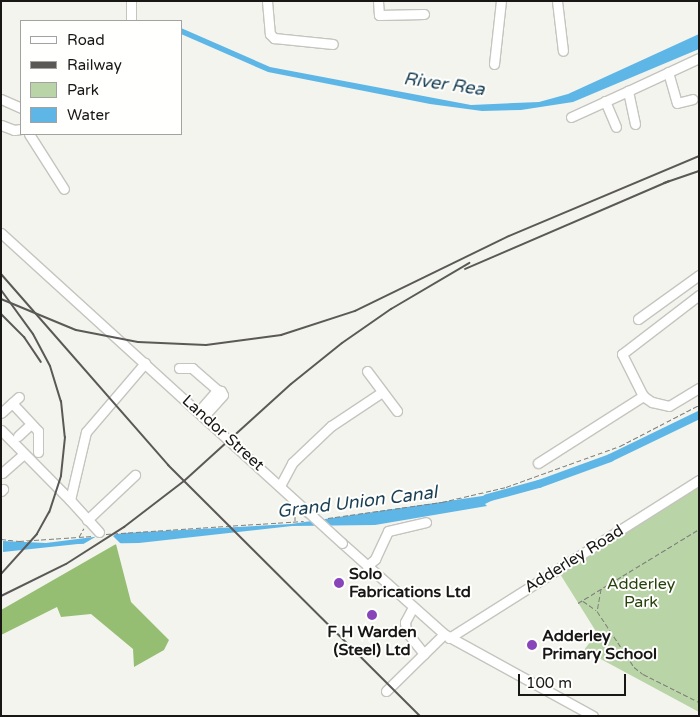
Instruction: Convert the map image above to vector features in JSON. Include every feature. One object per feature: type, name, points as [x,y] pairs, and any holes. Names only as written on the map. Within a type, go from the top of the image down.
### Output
[{"type":"street","points":[[131,1],[131,20]]},
{"type":"street","points":[[267,1],[270,34],[274,38],[333,44]]},
{"type":"street","points":[[378,1],[379,15],[424,14]]},
{"type":"street","points":[[494,64],[501,1]]},
{"type":"street","points":[[557,1],[563,52]]},
{"type":"street","points":[[571,117],[699,58]]},
{"type":"street","points":[[668,72],[678,103],[693,99]]},
{"type":"street","points":[[628,91],[635,124]]},
{"type":"street","points":[[1,98],[20,108]]},
{"type":"street","points":[[605,101],[616,127]]},
{"type":"street","points":[[1,125],[14,130],[20,129]]},
{"type":"street","points":[[30,135],[64,189]]},
{"type":"street","name":"Landor Street","points":[[1,233],[281,484],[310,516],[446,636],[580,713],[593,716]]},
{"type":"street","points":[[638,319],[699,275]]},
{"type":"street","points":[[699,295],[622,354],[643,396],[652,402],[669,406],[699,388]]},
{"type":"street","points":[[70,500],[86,432],[145,363]]},
{"type":"street","points":[[180,368],[192,368],[223,395],[201,413]]},
{"type":"street","points":[[367,371],[397,411]]},
{"type":"street","points":[[281,484],[292,463],[331,426],[382,392]]},
{"type":"street","points":[[538,463],[643,396]]},
{"type":"street","points":[[1,413],[15,400],[38,431],[38,452]]},
{"type":"street","points":[[18,436],[31,424]]},
{"type":"street","points":[[1,430],[99,532]]},
{"type":"street","points":[[2,473],[24,454]]},
{"type":"street","points":[[89,522],[135,475]]},
{"type":"street","name":"Adderley Road","points":[[386,691],[424,654],[446,636],[699,480]]},
{"type":"street","points":[[367,566],[375,559],[388,531],[426,522]]},
{"type":"street","points":[[413,607],[405,622],[406,631],[424,654]]},
{"type":"path","points":[[327,518],[442,502],[506,487],[620,446],[699,405]]},
{"type":"path","points":[[295,522],[293,512],[301,505]]},
{"type":"path","points":[[1,539],[79,538],[184,527],[195,529],[295,522],[310,516]]},
{"type":"path","points":[[79,538],[89,522]]},
{"type":"path","points":[[578,603],[699,528]]},
{"type":"path","points":[[597,611],[601,589]]},
{"type":"path","points":[[583,600],[597,611],[614,640],[643,674],[699,702]]},
{"type":"green space","name":"Adderley Park","points":[[699,487],[699,712],[584,650],[597,633],[560,574]]},
{"type":"green space","points":[[116,544],[131,602],[169,640],[164,650],[134,667],[133,649],[91,614],[61,617],[57,607],[1,635],[1,610]]},
{"type":"water","points":[[182,28],[270,67],[471,105],[539,102],[568,94],[699,34],[699,49],[573,102],[521,110],[482,111],[430,104],[268,72],[182,34]]},
{"type":"water","points":[[496,494],[497,498],[485,504],[487,506],[375,525],[292,526],[139,543],[78,544],[3,552],[3,541],[46,543],[125,533],[291,524]]},
{"type":"pier","points":[[118,533],[113,536],[121,544],[80,546],[97,536]]},
{"type":"waterway","name":"Grand Union Canal","points":[[487,498],[539,484],[610,458],[699,415]]},
{"type":"railway","points":[[1,299],[76,330],[138,342],[206,345],[281,335],[355,311],[509,236],[699,156]]},
{"type":"railway","points":[[664,183],[699,171]]},
{"type":"railway","points":[[465,269],[669,181]]},
{"type":"railway","points":[[1,596],[66,564],[124,527],[184,481],[291,384],[342,343],[391,309],[469,263]]},
{"type":"railway","points":[[1,274],[168,465],[420,716]]},
{"type":"railway","points":[[1,290],[33,334],[50,366],[61,401],[65,437],[61,476],[49,512],[37,534],[1,574]]},
{"type":"railway","points":[[1,314],[24,337],[41,362]]},
{"type":"place","name":"Solo Fabrications Ltd","points":[[339,583]]},
{"type":"place","name":"F H Warden (Steel) Ltd","points":[[372,615]]},
{"type":"place","name":"Adderley Primary School","points":[[532,645]]},
{"type":"water label","name":"River Rea","points":[[444,84]]}]
